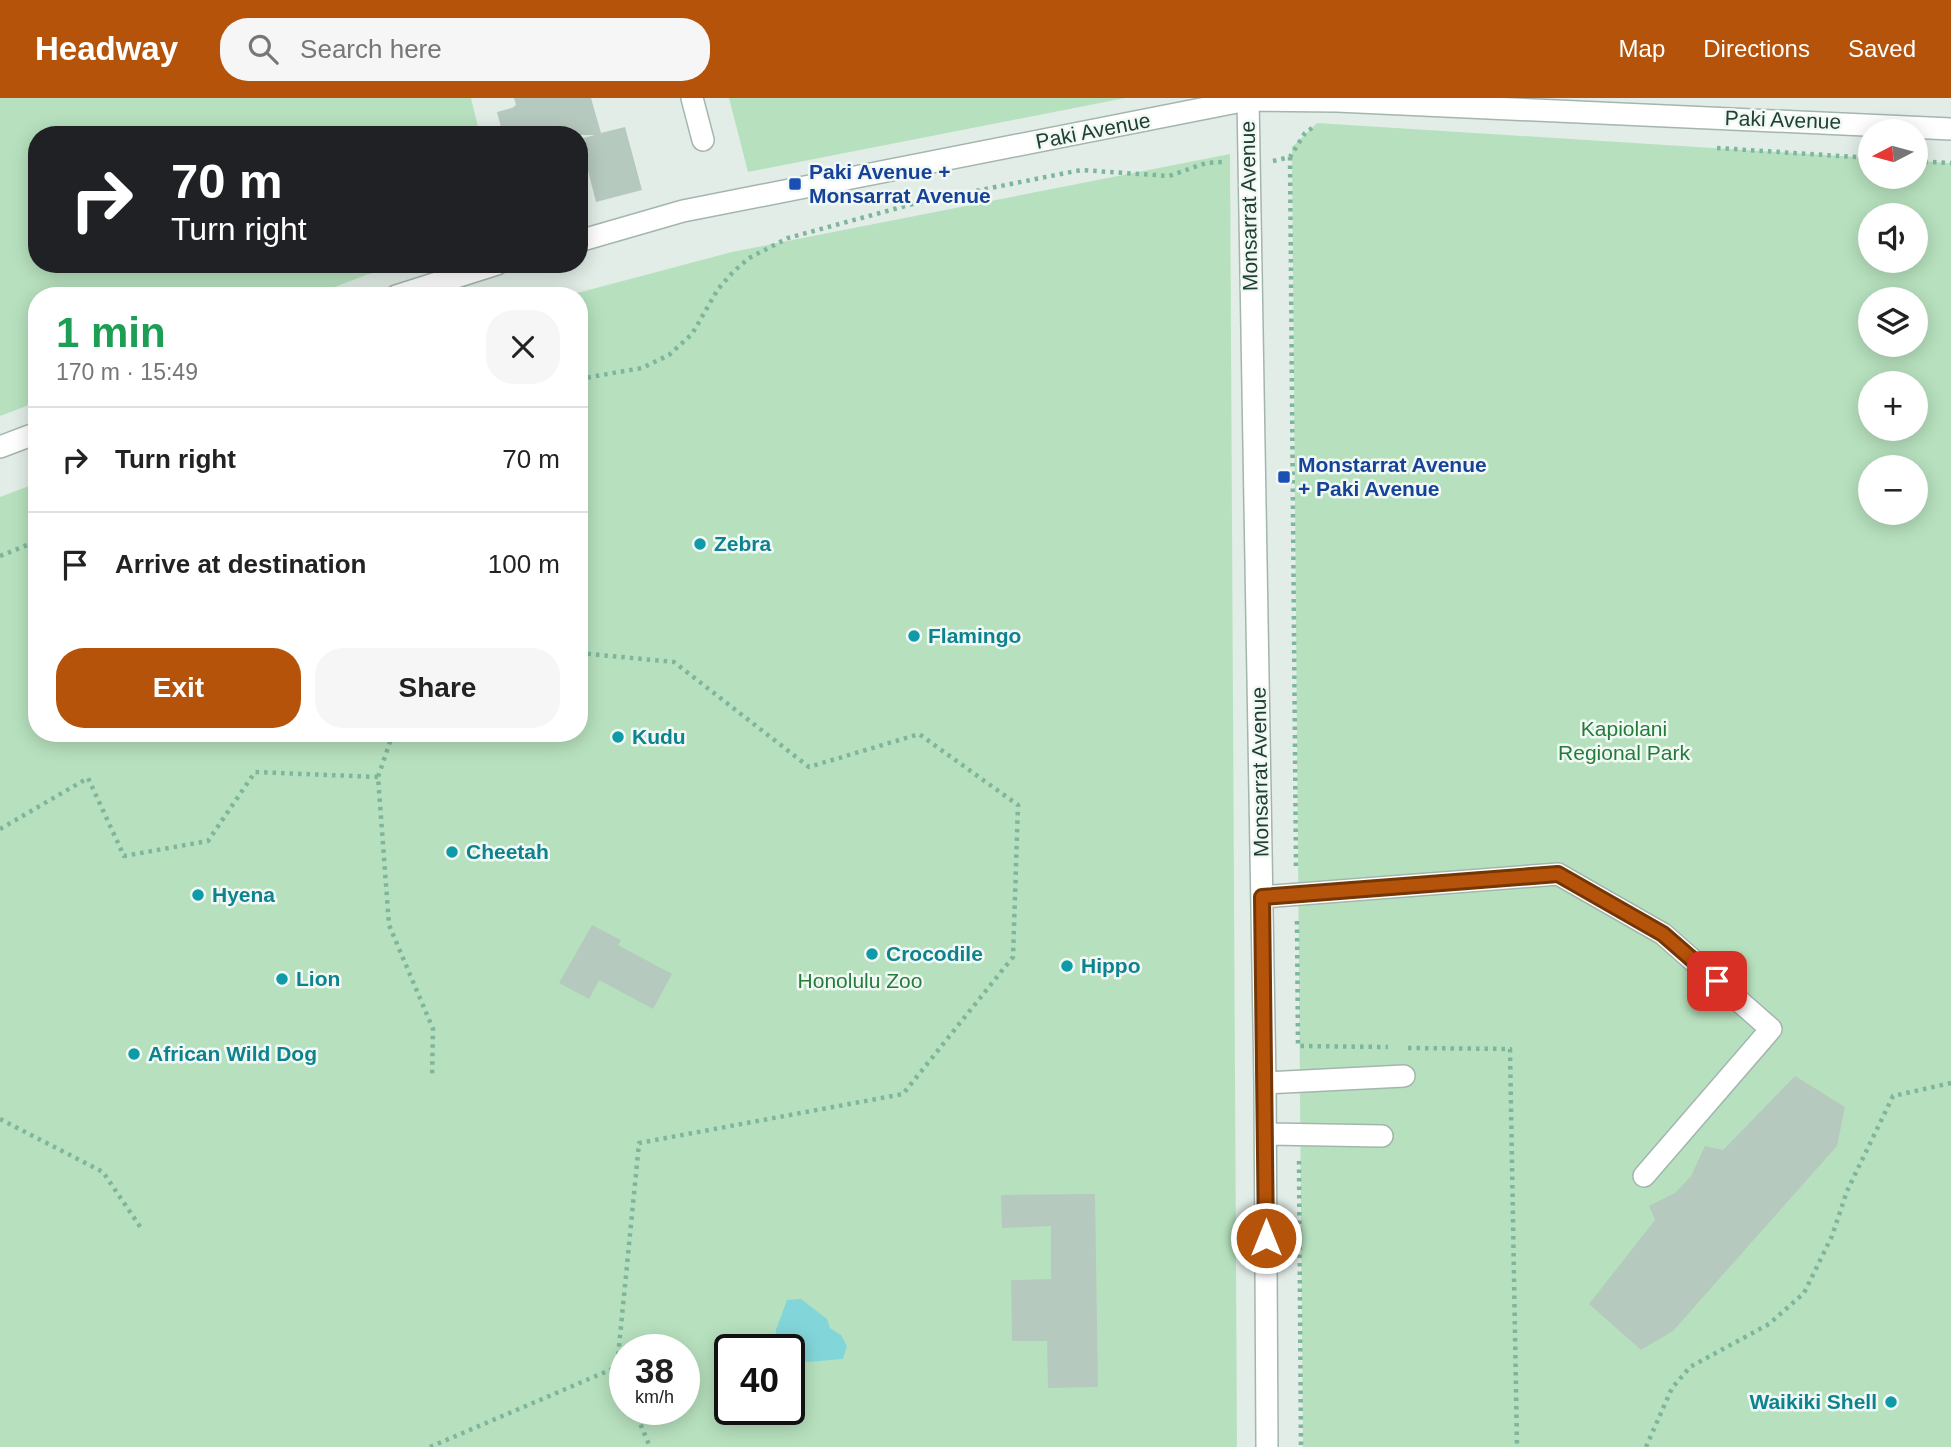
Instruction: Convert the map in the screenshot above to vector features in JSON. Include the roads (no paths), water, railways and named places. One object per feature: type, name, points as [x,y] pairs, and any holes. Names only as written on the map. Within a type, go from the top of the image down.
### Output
[{"type":"street","points":[[692,98],[703,140]]},
{"type":"street","name":"Paki Avenue","points":[[588,237],[682,211],[1248,99],[1351,101],[1951,129]]},
{"type":"street","name":"Monsarrat Avenue","points":[[1248,99],[1266,1134],[1267,1447]]},
{"type":"street","points":[[424,287],[469,273]]},
{"type":"street","points":[[0,447],[28,436]]},
{"type":"street","points":[[1262,897],[1558,874],[1663,934],[1771,1029],[1644,1176]]},
{"type":"street","points":[[1265,1083],[1404,1076]]},
{"type":"street","points":[[1266,1134],[1382,1136]]},
{"type":"water","points":[[801,1299],[827,1319],[830,1328],[841,1335],[847,1346],[843,1359],[807,1362],[805,1334],[776,1334],[787,1300]]},
{"type":"place","name":"Paki Avenue + Monsarrat Avenue","points":[[795,184]]},
{"type":"place","name":"Monstarrat Avenue + Paki Avenue","points":[[1284,477]]},
{"type":"place","name":"Zebra","points":[[700,544]]},
{"type":"place","name":"Flamingo","points":[[914,636]]},
{"type":"place","name":"Kudu","points":[[618,737]]},
{"type":"place","name":"Cheetah","points":[[452,852]]},
{"type":"place","name":"Hyena","points":[[198,895]]},
{"type":"place","name":"Crocodile","points":[[872,954]]},
{"type":"place","name":"Hippo","points":[[1067,966]]},
{"type":"place","name":"Lion","points":[[282,979]]},
{"type":"place","name":"African Wild Dog","points":[[134,1054]]},
{"type":"place","name":"Waikiki Shell","points":[[1891,1402]]},
{"type":"park label","name":"Kapiolani Regional Park","points":[[1624,741]]},
{"type":"park label","name":"Honolulu Zoo","points":[[860,981]]}]
